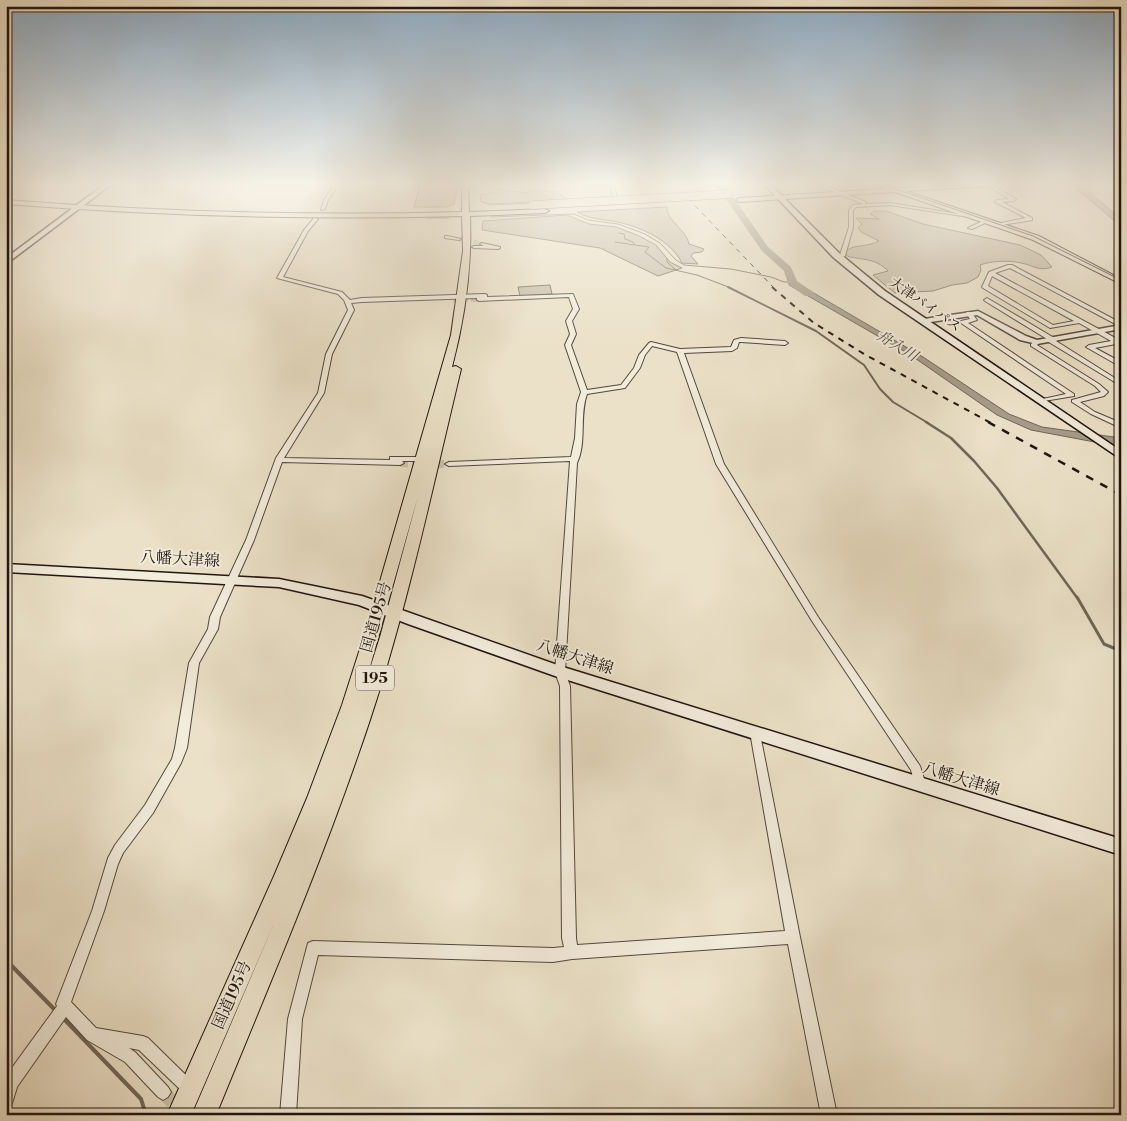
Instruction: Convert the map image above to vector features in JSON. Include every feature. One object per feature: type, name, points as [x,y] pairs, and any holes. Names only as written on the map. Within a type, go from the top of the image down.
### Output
[{"type":"highway","name":"国道195号","points":[[466,298],[468,236]]},
{"type":"highway","name":"国道195号","points":[[180,1115],[282,882],[387,611],[426,459],[457,363],[466,298],[478,245],[476,236]]},
{"type":"highway","points":[[1029,236],[1044,242],[1121,282]]},
{"type":"highway","name":"国道195号","points":[[208,1112],[324,825],[353,745],[388,637],[387,611]]},
{"type":"main road","points":[[6,262],[40,236]]},
{"type":"main road","name":"大津バイパス","points":[[818,236],[838,257],[882,293],[1121,456]]},
{"type":"main road","name":"八幡大津線","points":[[6,568],[279,583],[362,601],[560,672],[1121,847]]},
{"type":"street","points":[[6,1102],[10,1084],[61,1011],[64,996],[98,912],[112,862],[119,849],[149,809],[177,760],[181,748],[194,663],[213,629],[215,617],[250,540],[280,460],[321,393],[329,354],[351,313],[349,302],[340,293],[280,278],[303,236]]},
{"type":"street","points":[[838,257],[842,256],[847,236]]},
{"type":"street","points":[[447,237],[459,239]]},
{"type":"street","points":[[991,273],[1010,266],[1121,326]]},
{"type":"street","points":[[991,273],[986,287],[1052,327],[1078,322]]},
{"type":"street","points":[[991,273],[1118,343]]},
{"type":"street","points":[[349,302],[362,300],[571,295],[576,309],[569,321],[573,334],[568,345],[584,392],[580,402],[580,427],[575,460],[560,672],[564,686],[568,938],[572,952]]},
{"type":"street","points":[[987,300],[1115,380]]},
{"type":"street","points":[[924,321],[969,313],[983,314],[1022,338],[1037,342],[1098,332],[1121,326]]},
{"type":"street","points":[[969,313],[974,320],[963,322],[1072,394],[1040,401]]},
{"type":"street","points":[[584,392],[623,387],[637,368],[642,355],[651,344],[680,351],[732,349],[735,347],[736,341],[741,340],[785,343]]},
{"type":"street","points":[[1037,342],[1033,345],[1097,384],[1105,392],[1102,395],[1074,401],[1093,414],[1121,426]]},
{"type":"street","points":[[1118,343],[1089,347],[1121,365]]},
{"type":"street","points":[[680,351],[720,464],[815,619],[916,769],[920,785]]},
{"type":"street","points":[[357,462],[370,458],[426,459]]},
{"type":"street","points":[[280,460],[400,463]]},
{"type":"street","points":[[449,464],[575,460]]},
{"type":"street","points":[[755,732],[793,937],[829,1115]]},
{"type":"street","points":[[288,1115],[295,1019],[313,948],[553,955],[572,952],[793,937]]},
{"type":"street","points":[[61,1011],[92,1035],[130,1057],[163,1092]]},
{"type":"street","points":[[92,1035],[143,1043],[190,1089],[208,1112]]},
{"type":"shaded area","points":[[523,236],[639,236],[656,245],[670,262],[682,268],[658,276],[600,248]]},
{"type":"shaded area","points":[[655,236],[685,236],[689,244],[704,249],[702,252],[693,253],[691,256],[698,264],[682,263],[677,255]]},
{"type":"shaded area","points":[[870,236],[980,236],[1020,245],[1041,255],[1052,267],[1040,268],[1011,261],[1000,261],[980,265],[981,270],[978,277],[967,283],[933,291],[895,293],[873,275],[888,271],[878,263],[847,256],[846,251],[849,249],[879,241]]},
{"type":"shaded area","points":[[550,285],[552,294],[520,296],[518,287]]},
{"type":"water","points":[[795,282],[923,357],[1009,414],[1042,427],[1121,438],[1121,447],[1031,430],[997,415],[909,354],[789,285],[789,283]]},
{"type":"waterway","points":[[624,236],[625,239],[633,242],[635,245],[649,247],[645,252],[666,268],[697,275],[731,288]]},
{"type":"waterway","points":[[649,236],[660,243],[676,260],[684,265],[731,269],[771,277],[784,282],[792,282]]},
{"type":"waterway","name":"舟入川","points":[[756,236],[771,256],[788,270],[792,282],[809,294]]},
{"type":"waterway","points":[[615,242],[634,245]]},
{"type":"waterway","points":[[667,259],[667,262],[676,270]]},
{"type":"waterway","points":[[728,287],[816,331],[864,365],[880,389],[893,402],[928,423]]},
{"type":"waterway","points":[[926,422],[951,438],[974,461],[997,488],[1078,599]]},
{"type":"waterway","points":[[1077,597],[1104,644],[1121,651]]},
{"type":"waterway","points":[[6,960],[56,1011]]},
{"type":"waterway","points":[[63,1018],[141,1099],[146,1115]]},
{"type":"tunnel","points":[[459,239],[482,244]]},
{"type":"tunnel","points":[[453,299],[479,299]]},
{"type":"tunnel","points":[[400,463],[449,464]]},
{"type":"tunnel","points":[[163,1092],[180,1110]]},
{"type":"tram line","points":[[1034,236],[1121,280]]},
{"type":"railway","points":[[724,236],[774,288]]},
{"type":"railway","points":[[772,287],[814,323],[864,354],[991,423]]},
{"type":"railway","points":[[988,422],[1121,495]]}]
